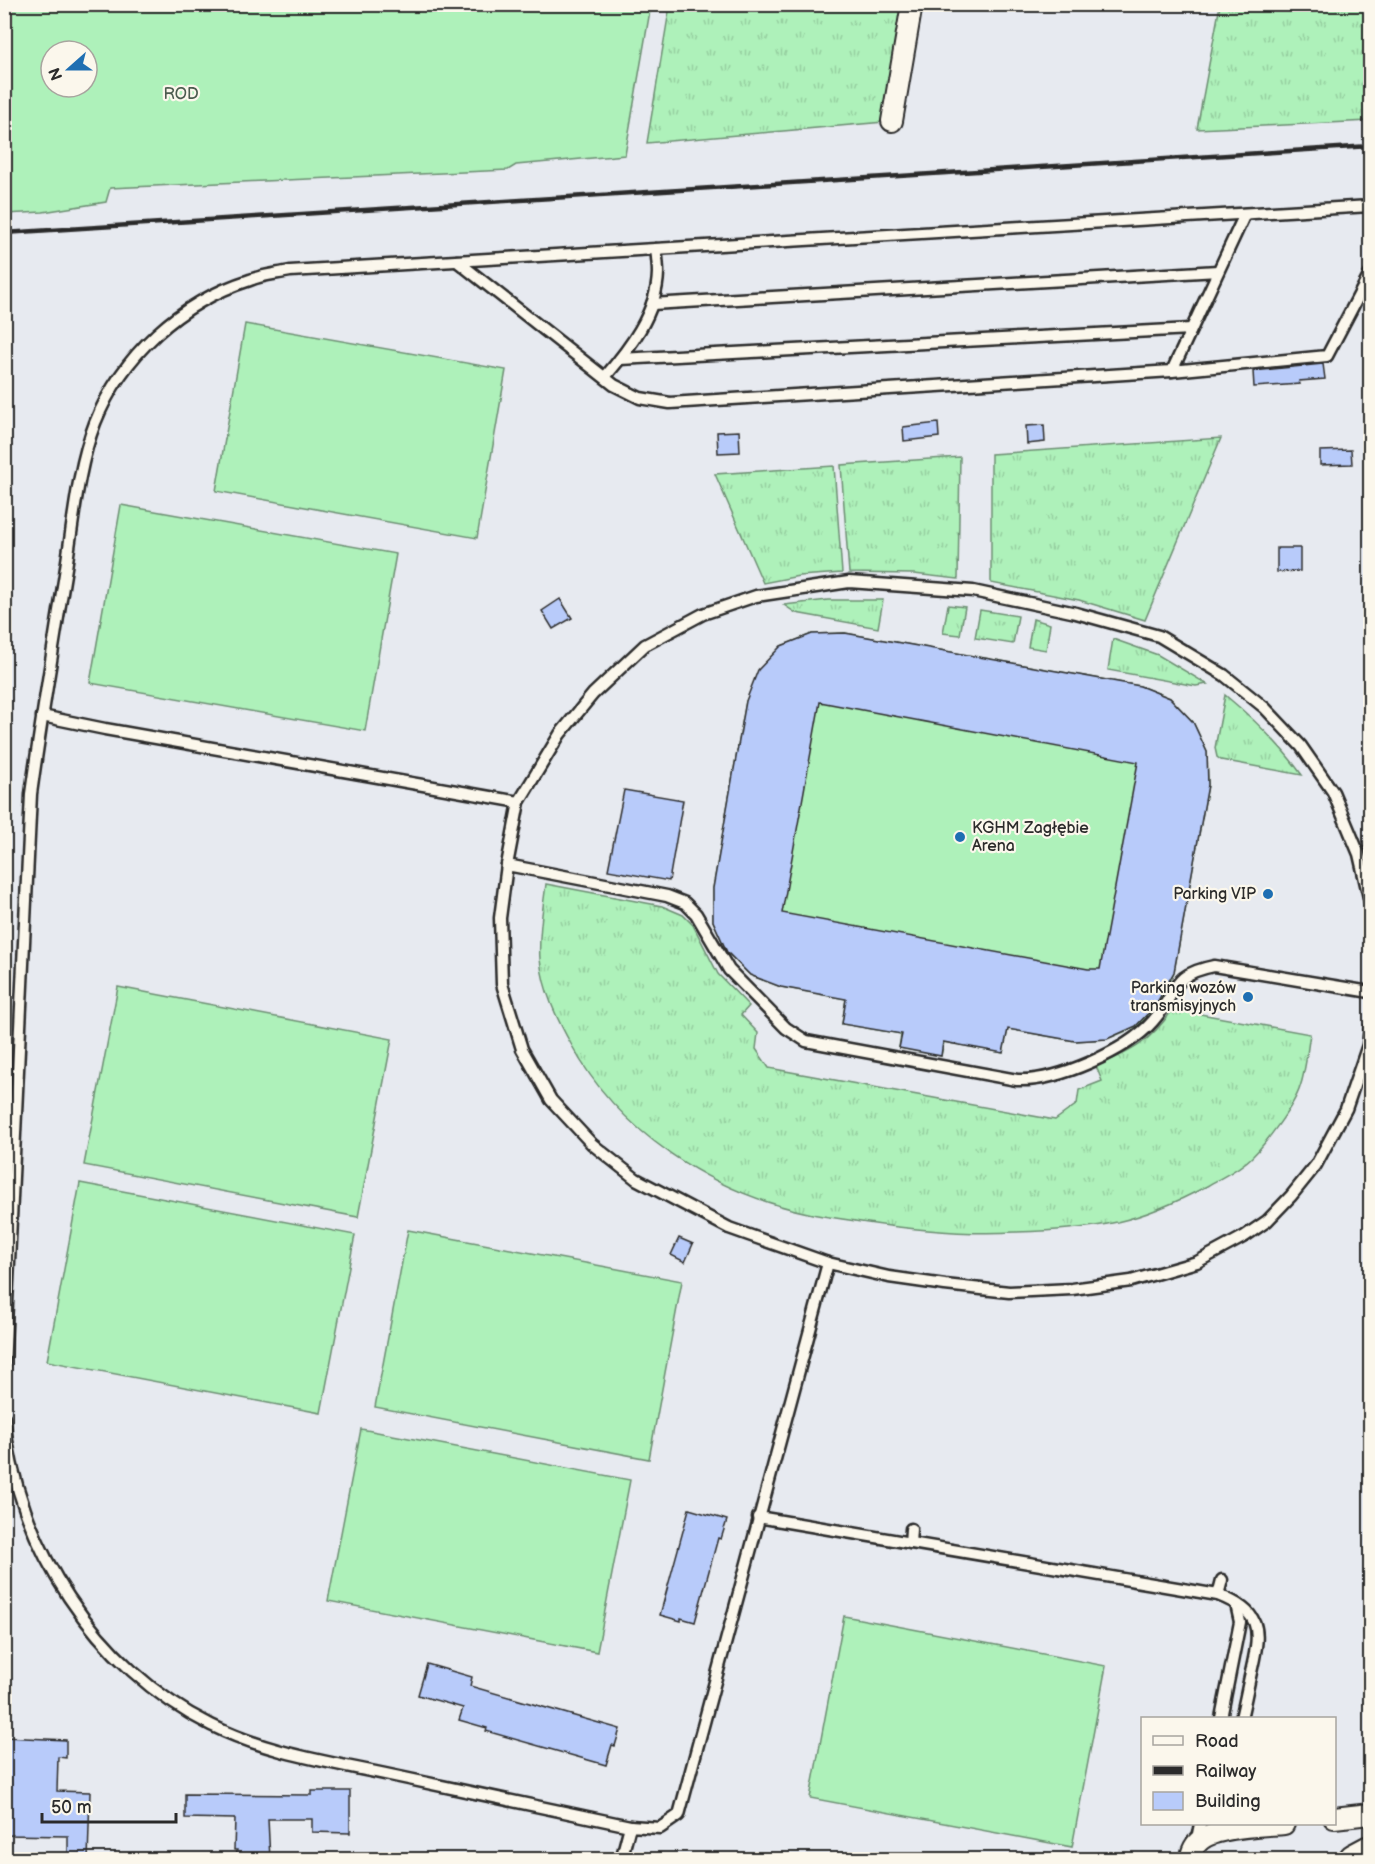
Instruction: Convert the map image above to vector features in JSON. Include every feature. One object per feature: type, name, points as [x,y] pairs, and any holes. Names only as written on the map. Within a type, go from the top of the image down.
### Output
[{"type":"main road","points":[[1355,1859],[1371,1852]]},
{"type":"main road","points":[[1355,1859],[1371,1857]]},
{"type":"street","points":[[892,121],[912,4]]},
{"type":"street","points":[[1336,1818],[1371,1814]]},
{"type":"street","points":[[1192,1852],[1207,1836],[1248,1825]]},
{"type":"lane","points":[[4,1368],[31,794],[42,716],[84,462],[95,423],[115,385],[140,349],[173,319],[213,295],[250,279],[290,271],[1371,206]]},
{"type":"lane","points":[[1172,371],[1245,214]]},
{"type":"lane","points":[[605,377],[637,335],[652,304],[658,274],[656,249]]},
{"type":"lane","points":[[457,261],[614,385],[640,398],[670,403],[1172,371],[1327,357],[1371,274]]},
{"type":"lane","points":[[652,304],[1218,271]]},
{"type":"lane","points":[[620,359],[1191,329]]},
{"type":"lane","points":[[1371,902],[1359,854],[1333,792],[1301,746],[1265,708],[1224,675],[1159,636],[1076,613],[973,591],[849,582],[756,596],[703,614],[645,645],[592,694],[560,734],[519,802],[500,918],[502,984],[522,1049],[551,1100],[592,1144],[636,1179],[729,1228],[828,1263],[889,1277],[1008,1292],[1072,1289],[1131,1281],[1197,1262],[1245,1236],[1267,1221],[1292,1196],[1316,1165],[1346,1109],[1368,1045],[1371,1028]]},
{"type":"lane","points":[[42,716],[519,802]]},
{"type":"lane","points":[[507,866],[667,896],[685,903],[696,914],[729,970],[786,1028],[806,1041],[1017,1080],[1054,1076],[1096,1059],[1129,1041],[1154,1021],[1181,979],[1196,969],[1214,966],[1371,992]]},
{"type":"lane","points":[[4,1417],[6,1436],[21,1496],[39,1544],[67,1595],[105,1644],[127,1666],[176,1704],[210,1725],[277,1751],[630,1826],[660,1828],[679,1815],[828,1263]]},
{"type":"lane","points":[[758,1517],[1218,1595],[1247,1611],[1255,1622],[1258,1639],[1241,1717]]},
{"type":"lane","points":[[910,1543],[911,1529]]},
{"type":"lane","points":[[1218,1595],[1222,1580]]},
{"type":"lane","points":[[1221,1717],[1240,1622],[1236,1604]]},
{"type":"lane","points":[[1192,1852],[1200,1825]]},
{"type":"lane","points":[[621,1860],[630,1826]]},
{"type":"green space","name":"ROD","points":[[5,4],[651,5],[625,155],[516,165],[508,170],[110,188],[106,202],[43,212],[5,214]]},
{"type":"green space","points":[[670,5],[904,5],[884,122],[647,143]]},
{"type":"green space","points":[[1220,5],[1370,5],[1370,121],[1197,129]]},
{"type":"green space","points":[[245,324],[506,370],[477,538],[216,491]]},
{"type":"green space","points":[[1221,438],[1145,620],[1079,600],[991,583],[991,454]]},
{"type":"green space","points":[[960,457],[958,579],[914,574],[849,573],[841,465]]},
{"type":"green space","points":[[834,466],[842,573],[799,576],[763,583],[715,474]]},
{"type":"green space","points":[[121,505],[396,554],[365,731],[90,683]]},
{"type":"green space","points":[[828,600],[883,600],[878,628],[796,613],[784,605]]},
{"type":"green space","points":[[948,605],[965,607],[960,635],[943,633]]},
{"type":"green space","points":[[980,610],[1018,616],[1013,644],[975,638]]},
{"type":"green space","points":[[1033,619],[1050,624],[1046,650],[1028,647]]},
{"type":"green space","name":"KGHM Zagłębie Arena","points":[[845,633],[1140,686],[1170,698],[1193,722],[1207,752],[1208,785],[1174,972],[1160,1003],[1138,1026],[1107,1039],[1075,1041],[1008,1029],[1003,1053],[944,1042],[941,1056],[899,1048],[901,1034],[842,1024],[846,999],[781,987],[750,975],[727,952],[713,921],[713,888],[746,701],[781,646],[812,634]]},
{"type":"green space","points":[[1113,639],[1158,655],[1207,684],[1196,686],[1108,670]]},
{"type":"green space","points":[[1225,695],[1266,732],[1302,775],[1221,760],[1217,757],[1215,748]]},
{"type":"green space","points":[[546,884],[662,906],[683,915],[693,925],[718,974],[749,1006],[741,1015],[758,1033],[756,1049],[769,1068],[1055,1120],[1077,1104],[1079,1090],[1102,1081],[1096,1066],[1139,1045],[1156,1030],[1173,1009],[1310,1034],[1302,1081],[1286,1114],[1265,1143],[1247,1162],[1185,1197],[1129,1219],[1067,1229],[977,1233],[900,1227],[808,1213],[737,1190],[703,1174],[671,1154],[641,1131],[614,1105],[591,1076],[571,1044],[560,1024],[544,982],[540,941]]},
{"type":"green space","points":[[118,987],[392,1039],[358,1217],[84,1165]]},
{"type":"green space","points":[[80,1183],[355,1235],[321,1413],[47,1361]]},
{"type":"green space","points":[[408,1230],[682,1281],[649,1459],[375,1407]]},
{"type":"green space","points":[[361,1429],[630,1480],[597,1652],[328,1601]]},
{"type":"green space","points":[[844,1616],[1106,1666],[1072,1847],[810,1798]]},
{"type":"building","points":[[1323,364],[1325,379],[1299,381],[1300,384],[1254,387],[1253,371]]},
{"type":"building","points":[[938,423],[939,437],[904,441],[903,427]]},
{"type":"building","points":[[1044,425],[1045,442],[1027,444],[1026,426]]},
{"type":"building","points":[[739,431],[740,452],[718,453],[717,432]]},
{"type":"building","points":[[1351,450],[1352,464],[1320,465],[1320,451]]},
{"type":"building","points":[[1277,548],[1300,548],[1300,571],[1277,572]]},
{"type":"building","points":[[560,599],[572,618],[553,629],[542,611]]},
{"type":"building","points":[[845,633],[1140,686],[1170,698],[1193,722],[1207,752],[1208,785],[1174,972],[1155,1006],[1136,1026],[1107,1039],[1075,1041],[1008,1029],[1003,1053],[943,1042],[941,1056],[899,1048],[902,1034],[842,1024],[846,999],[781,987],[750,975],[727,952],[713,921],[713,888],[746,701],[758,670],[781,646],[812,634]],"holes":[[[820,702],[1138,762],[1100,969],[1088,969],[782,913]]]},
{"type":"building","points":[[624,790],[683,800],[669,881],[608,870]]},
{"type":"building","points":[[679,1238],[693,1244],[685,1262],[671,1255]]},
{"type":"building","points":[[689,1509],[727,1520],[721,1539],[718,1538],[695,1622],[660,1615]]},
{"type":"building","points":[[427,1664],[472,1677],[470,1686],[620,1729],[606,1765],[486,1731],[487,1728],[459,1720],[463,1708],[418,1695]]},
{"type":"building","points":[[4,1737],[66,1740],[66,1758],[58,1757],[57,1791],[90,1792],[88,1860],[68,1860],[68,1836],[4,1835]]},
{"type":"building","points":[[312,1791],[350,1791],[350,1833],[312,1832],[312,1819],[268,1819],[270,1860],[236,1860],[235,1819],[185,1818],[185,1794],[312,1795]]},
{"type":"railway","points":[[4,233],[1370,146]]},
{"type":"place","name":"KGHM Zagłębie Arena","points":[[960,837]]},
{"type":"place","name":"Parking VIP","points":[[1268,894]]},
{"type":"place","name":"Parking wozów transmisyjnych","points":[[1248,997]]}]
